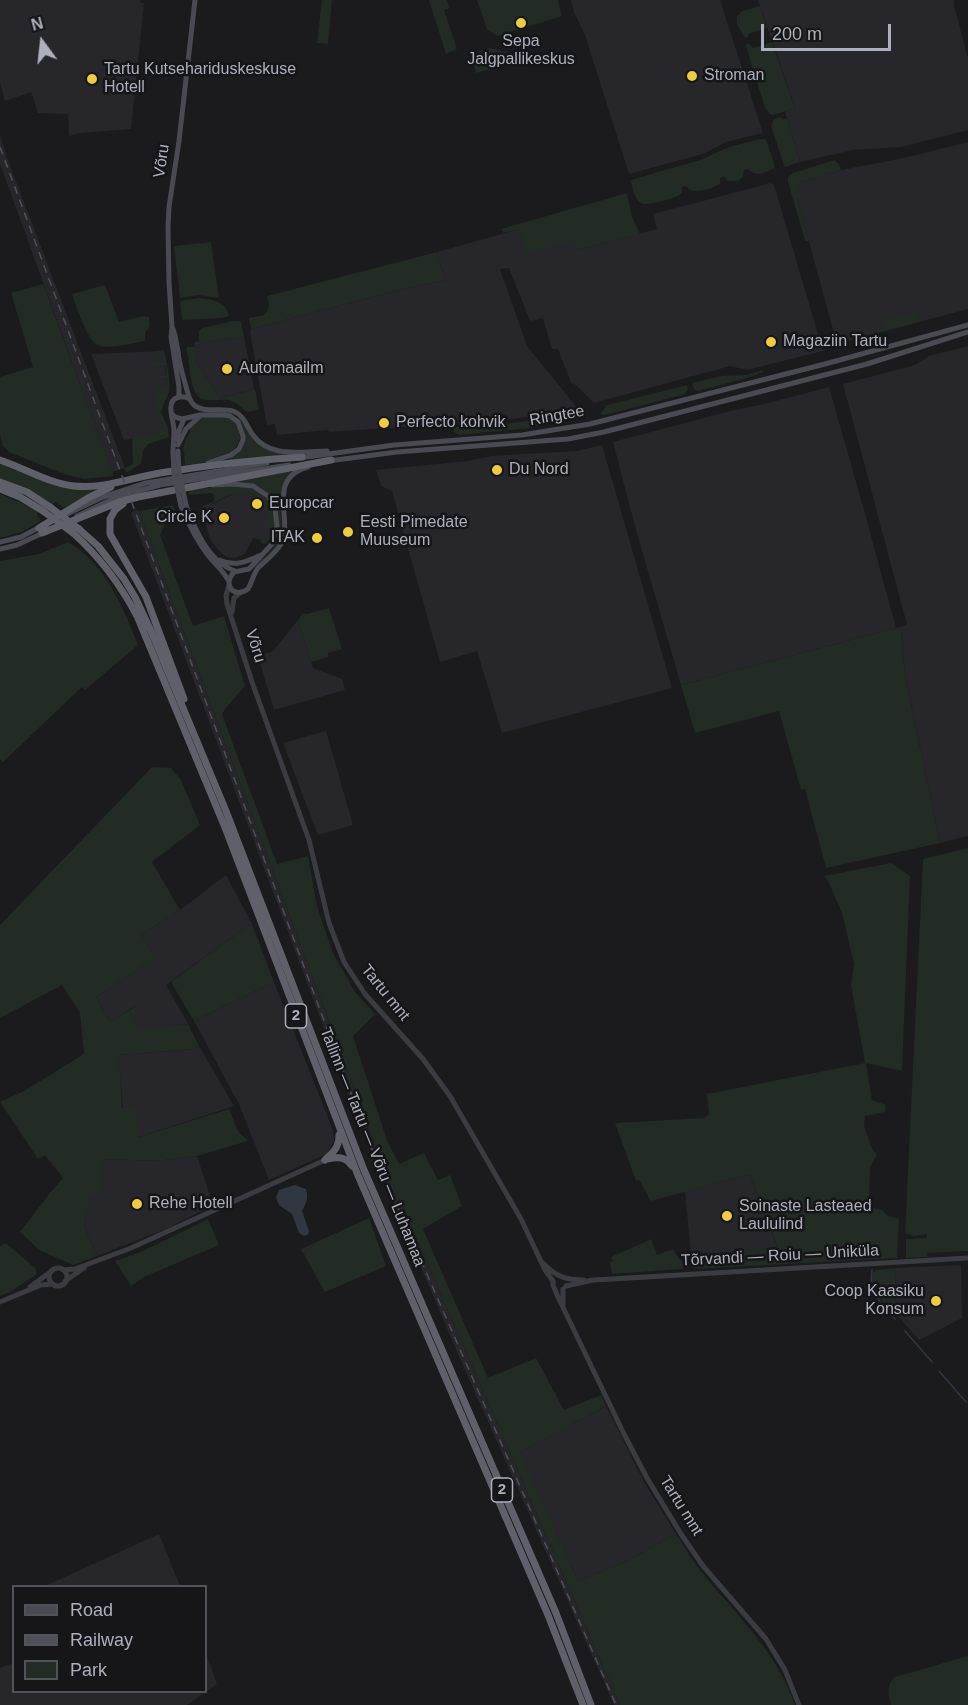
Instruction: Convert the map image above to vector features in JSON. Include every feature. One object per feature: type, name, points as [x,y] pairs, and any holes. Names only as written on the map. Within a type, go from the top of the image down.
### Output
[{"type":"highway","points":[[40,531],[119,502],[142,487],[186,469],[234,462],[302,457]]},
{"type":"highway","points":[[0,460],[71,486],[192,487],[331,460]]},
{"type":"highway","name":"Tallinn — Tartu — Võru — Luhamaa","points":[[0,482],[27,492],[51,507],[76,531],[105,565],[137,616],[225,830],[357,1173],[548,1615],[583,1705]]},
{"type":"highway","points":[[40,531],[88,498],[115,486],[142,487]]},
{"type":"highway","points":[[142,487],[115,510],[109,523],[110,534],[146,597],[200,744],[200,751]]},
{"type":"highway","name":"Tallinn — Tartu — Võru — Luhamaa","points":[[0,489],[20,497],[98,546],[111,560],[135,597],[226,811],[364,1170],[556,1613],[591,1705]]},
{"type":"highway","points":[[325,1160],[339,1144],[337,1124]]},
{"type":"highway","points":[[325,1160],[337,1157],[346,1159],[357,1173]]},
{"type":"main road","name":"Võru","points":[[178,397],[179,387],[171,342],[167,250],[169,207],[195,0]]},
{"type":"main road","name":"Ringtee","points":[[142,487],[211,471],[343,451],[522,435],[590,424],[968,325]]},
{"type":"main road","name":"Võru","points":[[172,327],[176,336],[182,374],[191,402]]},
{"type":"main road","name":"Ringtee","points":[[142,487],[397,452],[568,439],[604,432],[867,364],[968,332]]},
{"type":"main road","points":[[331,460],[303,469],[290,479],[283,494],[282,541],[258,569],[248,589],[240,593],[233,591],[225,574],[212,561],[186,519],[171,403],[178,397],[186,397],[199,408],[225,409],[237,413],[257,440],[273,449],[287,452],[343,451]]},
{"type":"main road","points":[[176,449],[178,433],[193,410],[191,402]]},
{"type":"main road","points":[[172,414],[178,418],[200,415],[230,416],[241,427],[243,441],[239,449],[231,455],[186,469]]},
{"type":"main road","points":[[176,449],[186,429],[200,415]]},
{"type":"main road","points":[[192,487],[246,485],[264,492],[273,504],[277,526],[272,544],[254,565],[231,575],[229,583]]},
{"type":"main road","points":[[184,506],[215,558],[222,565],[248,574],[251,581]]},
{"type":"main road","points":[[0,542],[40,531]]},
{"type":"main road","points":[[0,549],[17,545],[40,531]]},
{"type":"main road","points":[[215,558],[226,563],[238,564],[263,554]]},
{"type":"street","name":"Võru","points":[[229,583],[226,599],[252,682]]},
{"type":"street","name":"Võru","points":[[232,617],[232,601],[240,593]]},
{"type":"street","name":"Tartu mnt","points":[[252,682],[309,840],[329,923],[344,962],[365,994],[423,1059],[450,1096],[515,1209],[545,1270],[559,1278]]},
{"type":"street","points":[[19,1294],[55,1269],[69,1270],[91,1264],[162,1235],[325,1160]]},
{"type":"street","name":"Tõrvandi — Roiu — Uniküla","points":[[559,1278],[593,1280],[968,1258]]},
{"type":"street","points":[[0,1302],[41,1285],[59,1286],[91,1264]]},
{"type":"street","points":[[63,1270],[66,1276],[65,1281]]},
{"type":"street","points":[[51,1272],[49,1278],[54,1284]]},
{"type":"street","points":[[559,1278],[567,1282],[565,1288],[555,1289],[553,1285],[559,1278]]},
{"type":"street","name":"Tõrvandi — Roiu — Uniküla","points":[[565,1288],[593,1280]]},
{"type":"street","name":"Tartu mnt","points":[[563,1305],[562,1296],[565,1288]]},
{"type":"street","name":"Tartu mnt","points":[[555,1289],[647,1478],[703,1566],[766,1639],[785,1670],[799,1705]]},
{"type":"shaded area","points":[[0,0],[140,0],[144,3],[131,129],[69,136],[68,114],[38,113],[31,92],[5,101],[0,82]]},
{"type":"shaded area","points":[[571,0],[720,0],[763,133],[726,142],[703,154],[629,174],[585,35]]},
{"type":"shaded area","points":[[758,0],[954,0],[968,58],[968,130],[901,147],[853,150],[800,162],[785,111],[795,107]]},
{"type":"shaded area","points":[[0,135],[125,468],[112,472],[0,164]]},
{"type":"shaded area","points":[[968,142],[968,309],[837,344],[797,198],[796,183],[841,170],[904,158]]},
{"type":"shaded area","points":[[771,183],[774,185],[823,351],[747,370],[730,366],[594,403],[571,383],[558,349],[552,349],[543,318],[530,321],[509,268],[500,269],[527,346],[579,410],[497,421],[277,435],[275,424],[267,425],[251,329],[445,280],[437,252],[520,229],[574,241],[578,250],[657,229],[653,214]]},
{"type":"shaded area","points":[[244,337],[254,389],[220,398],[194,358],[194,342]]},
{"type":"shaded area","points":[[968,346],[968,836],[940,843],[905,675],[901,631],[896,628],[907,625],[843,384],[915,365],[929,356]]},
{"type":"shaded area","points":[[163,351],[167,389],[160,403],[164,434],[124,440],[91,354]]},
{"type":"shaded area","points":[[829,387],[896,628],[681,685],[613,442]]},
{"type":"shaded area","points":[[602,445],[672,688],[502,733],[477,651],[440,662],[392,491],[381,486],[376,470],[468,461],[491,456],[577,451]]},
{"type":"shaded area","points":[[237,492],[252,492],[261,497],[270,516],[270,538],[261,540],[253,538],[245,554],[235,558],[222,554],[210,539],[201,510]]},
{"type":"shaded area","points":[[139,511],[369,1129],[620,1705],[614,1705],[458,1354],[363,1132],[131,513]]},
{"type":"shaded area","points":[[298,620],[313,668],[342,679],[345,690],[274,710],[258,656],[273,651]]},
{"type":"shaded area","points":[[326,731],[353,825],[318,835],[283,743]]},
{"type":"shaded area","points":[[226,875],[252,924],[166,985],[188,1024],[135,1030],[135,1006],[110,1022],[96,997],[155,958],[141,935],[180,910]]},
{"type":"shaded area","points":[[274,982],[333,1130],[334,1141],[327,1154],[269,1180],[239,1104],[194,1021]]},
{"type":"shaded area","points":[[199,1046],[234,1106],[139,1137],[123,1109],[118,1055],[194,1049]]},
{"type":"shaded area","points":[[197,1156],[213,1205],[166,1229],[97,1256],[84,1226],[101,1162],[105,1159],[156,1161]]},
{"type":"shaded area","name":"Soinaste Lasteaed Laululind","points":[[750,1174],[778,1249],[691,1255],[685,1191]]},
{"type":"shaded area","points":[[295,1185],[306,1189],[307,1192],[307,1200],[302,1211],[309,1231],[308,1235],[304,1236],[299,1233],[292,1214],[279,1205],[276,1198],[279,1190]]},
{"type":"shaded area","points":[[961,1265],[962,1318],[919,1340],[895,1313],[896,1268]]},
{"type":"shaded area","points":[[606,1406],[644,1482],[676,1534],[627,1561],[578,1581],[519,1452]]},
{"type":"shaded area","points":[[159,1534],[180,1585],[47,1585]]},
{"type":"shaded area","points":[[207,1656],[217,1684],[207,1691]]},
{"type":"shaded area","points":[[12,1663],[12,1693],[205,1693],[187,1705],[0,1705],[0,1668]]},
{"type":"green space","points":[[322,0],[332,0],[328,44],[317,43]]},
{"type":"green space","points":[[429,0],[447,0],[450,8],[444,10],[457,49],[446,54]]},
{"type":"green space","name":"Sepa Jalgpallikeskus","points":[[477,0],[558,0],[562,16],[497,36],[487,29]]},
{"type":"green space","points":[[760,6],[767,28],[748,34],[749,37],[744,37],[737,24],[737,16],[742,11]]},
{"type":"green space","points":[[772,42],[795,108],[773,115],[765,108],[746,46],[748,43],[753,48]]},
{"type":"green space","points":[[490,48],[509,53],[512,59],[507,65],[476,73],[471,54]]},
{"type":"green space","points":[[781,117],[783,120],[787,118],[800,162],[785,167],[771,126],[774,119]]},
{"type":"green space","points":[[765,139],[767,142],[774,163],[774,168],[767,172],[757,174],[748,169],[744,170],[743,177],[738,181],[728,181],[724,176],[720,178],[720,183],[717,185],[701,191],[689,190],[686,186],[682,187],[682,193],[678,196],[652,204],[642,204],[635,195],[630,181],[634,179],[700,160],[729,147]]},
{"type":"green space","points":[[834,160],[839,164],[841,170],[797,183],[800,196],[797,198],[809,241],[805,241],[788,177],[793,173]]},
{"type":"green space","points":[[627,193],[632,217],[640,234],[577,250],[574,241],[526,253],[520,229],[503,233],[501,229]]},
{"type":"green space","points":[[211,242],[219,298],[198,295],[180,298],[174,246]]},
{"type":"green space","points":[[437,252],[445,280],[251,329],[249,318],[264,315],[267,312],[269,305],[267,296]]},
{"type":"green space","points":[[43,284],[114,476],[84,479],[64,474],[9,452],[3,446],[0,435],[0,377],[33,367],[11,293]]},
{"type":"green space","points":[[105,285],[119,322],[143,316],[149,317],[150,326],[145,333],[145,341],[107,347],[93,342],[82,322],[72,294]]},
{"type":"green space","points":[[199,298],[222,304],[229,316],[182,320],[180,301]]},
{"type":"green space","points":[[916,311],[919,322],[877,333],[876,330],[885,327],[883,320]]},
{"type":"green space","points":[[233,321],[241,322],[244,337],[199,342],[199,331],[202,328]]},
{"type":"green space","points":[[187,347],[194,347],[198,355],[194,358],[220,398],[255,389],[259,410],[247,412],[231,401],[206,400],[198,396],[191,382]]},
{"type":"green space","points":[[164,350],[169,376],[169,391],[162,410],[157,411],[155,387],[156,390],[167,388],[166,378],[154,380],[153,375],[155,377],[166,375],[165,365],[154,366],[154,369],[153,361],[163,363],[162,352],[152,353],[152,356],[151,352]]},
{"type":"green space","points":[[763,370],[754,376],[698,391],[694,389],[692,383],[721,376],[746,375]]},
{"type":"green space","points":[[687,385],[688,389],[685,394],[613,413],[600,414],[607,405]]},
{"type":"green space","points":[[204,411],[231,413],[242,421],[251,436],[262,447],[269,451],[286,454],[285,456],[226,461],[243,442],[245,437],[242,425],[237,419],[204,413]]},
{"type":"green space","points":[[157,413],[162,414],[169,437],[148,444],[143,451],[141,464],[126,473],[124,468],[133,464],[132,437],[158,434],[158,430],[162,429],[161,421],[157,420]]},
{"type":"green space","points":[[199,418],[228,418],[237,424],[240,439],[231,452],[220,458],[185,465],[183,451],[185,441],[190,428]]},
{"type":"green space","points":[[537,419],[539,425],[530,428],[459,435],[452,427],[505,424]]},
{"type":"green space","points":[[0,463],[42,479],[100,489],[63,508],[29,490],[0,479]]},
{"type":"green space","points":[[297,468],[287,480],[282,491],[280,503],[282,530],[279,541],[257,566],[256,564],[271,550],[278,539],[278,516],[270,496],[265,491],[260,487],[239,482],[239,480]]},
{"type":"green space","points":[[233,486],[258,491],[270,504],[274,526],[270,539],[265,544],[261,543],[260,537],[261,539],[269,537],[269,517],[260,499],[255,495],[245,492],[243,495],[232,495],[200,510],[214,501],[214,496],[211,493],[189,495],[189,489]]},
{"type":"green space","points":[[0,494],[38,512],[37,515],[41,521],[22,532],[0,538]]},
{"type":"green space","points":[[173,505],[175,511],[169,515],[160,535],[193,626],[224,616],[245,686],[222,714],[277,864],[308,856],[317,906],[333,953],[355,992],[375,1014],[353,1036],[387,1140],[399,1164],[424,1153],[438,1180],[450,1175],[462,1206],[423,1229],[488,1378],[536,1358],[564,1410],[601,1395],[606,1406],[520,1452],[578,1581],[627,1561],[676,1534],[696,1565],[765,1648],[787,1685],[795,1705],[620,1705],[369,1129],[139,511]]},
{"type":"green space","points":[[68,542],[92,562],[111,587],[138,645],[85,690],[82,687],[3,762],[0,759],[0,561],[39,554]]},
{"type":"green space","points":[[329,608],[342,649],[328,653],[328,657],[311,662],[298,620],[303,613]]},
{"type":"green space","points":[[896,628],[901,631],[905,675],[940,843],[826,868],[805,789],[801,790],[779,711],[695,733],[681,685]]},
{"type":"green space","points":[[152,767],[171,768],[181,780],[200,825],[152,862],[180,910],[141,935],[156,958],[96,997],[110,1022],[136,1006],[135,1029],[188,1024],[199,1046],[194,1049],[119,1055],[122,1108],[136,1107],[139,1137],[229,1109],[238,1131],[248,1141],[197,1156],[156,1161],[105,1159],[102,1161],[104,1194],[91,1196],[84,1226],[97,1256],[73,1265],[39,1250],[20,1232],[63,1178],[45,1155],[38,1159],[0,1102],[24,1091],[84,1054],[80,1013],[62,985],[0,1018],[0,925]]},
{"type":"green space","points":[[968,848],[968,1251],[927,1253],[928,1257],[906,1258],[906,1239],[927,1238],[926,1234],[914,1236],[905,1233],[923,859]]},
{"type":"green space","points":[[891,863],[910,876],[902,1071],[866,1063],[872,1100],[886,1105],[885,1112],[865,1116],[864,1126],[877,1155],[870,1167],[869,1207],[882,1210],[888,1216],[899,1219],[897,1258],[694,1269],[691,1255],[778,1248],[750,1174],[651,1201],[639,1180],[636,1181],[615,1123],[704,1118],[709,1114],[707,1094],[865,1063],[851,985],[854,964],[842,913],[824,876]]},
{"type":"green space","points":[[252,924],[274,982],[194,1021],[171,982]]},
{"type":"green space","points":[[369,1218],[386,1266],[325,1292],[301,1249]]},
{"type":"green space","points":[[208,1219],[219,1245],[144,1277],[131,1286],[115,1261],[143,1251]]},
{"type":"green space","points":[[651,1239],[657,1255],[673,1249],[679,1259],[684,1262],[683,1269],[612,1274],[611,1257]]},
{"type":"green space","points":[[6,1243],[35,1268],[37,1274],[0,1296],[0,1246]]},
{"type":"green space","points":[[896,1268],[895,1313],[877,1297],[870,1282],[876,1270]]},
{"type":"green space","points":[[968,1656],[968,1705],[891,1705],[889,1686],[895,1677]]},
{"type":"waterway","points":[[872,1270],[874,1291],[895,1319]]},
{"type":"waterway","points":[[905,1331],[932,1362]]},
{"type":"waterway","points":[[939,1371],[966,1402]]},
{"type":"railway","points":[[0,147],[369,1142],[616,1705]]},
{"type":"place","name":"Sepa Jalgpallikeskus","points":[[521,23]]},
{"type":"place","name":"Stroman","points":[[692,76]]},
{"type":"place","name":"Tartu Kutsehariduskeskuse Hotell","points":[[92,79]]},
{"type":"place","name":"Magaziin Tartu","points":[[771,342]]},
{"type":"place","name":"Automaailm","points":[[227,369]]},
{"type":"place","name":"Perfecto kohvik","points":[[384,423]]},
{"type":"place","name":"Du Nord","points":[[497,470]]},
{"type":"place","name":"Europcar","points":[[257,504]]},
{"type":"place","name":"Circle K","points":[[224,518]]},
{"type":"place","name":"Eesti Pimedate Muuseum","points":[[348,532]]},
{"type":"place","name":"ITAK","points":[[317,538]]},
{"type":"place","name":"Rehe Hotell","points":[[137,1204]]},
{"type":"place","name":"Soinaste Lasteaed Laululind","points":[[727,1216]]},
{"type":"place","name":"Coop Kaasiku Konsum","points":[[936,1301]]}]
